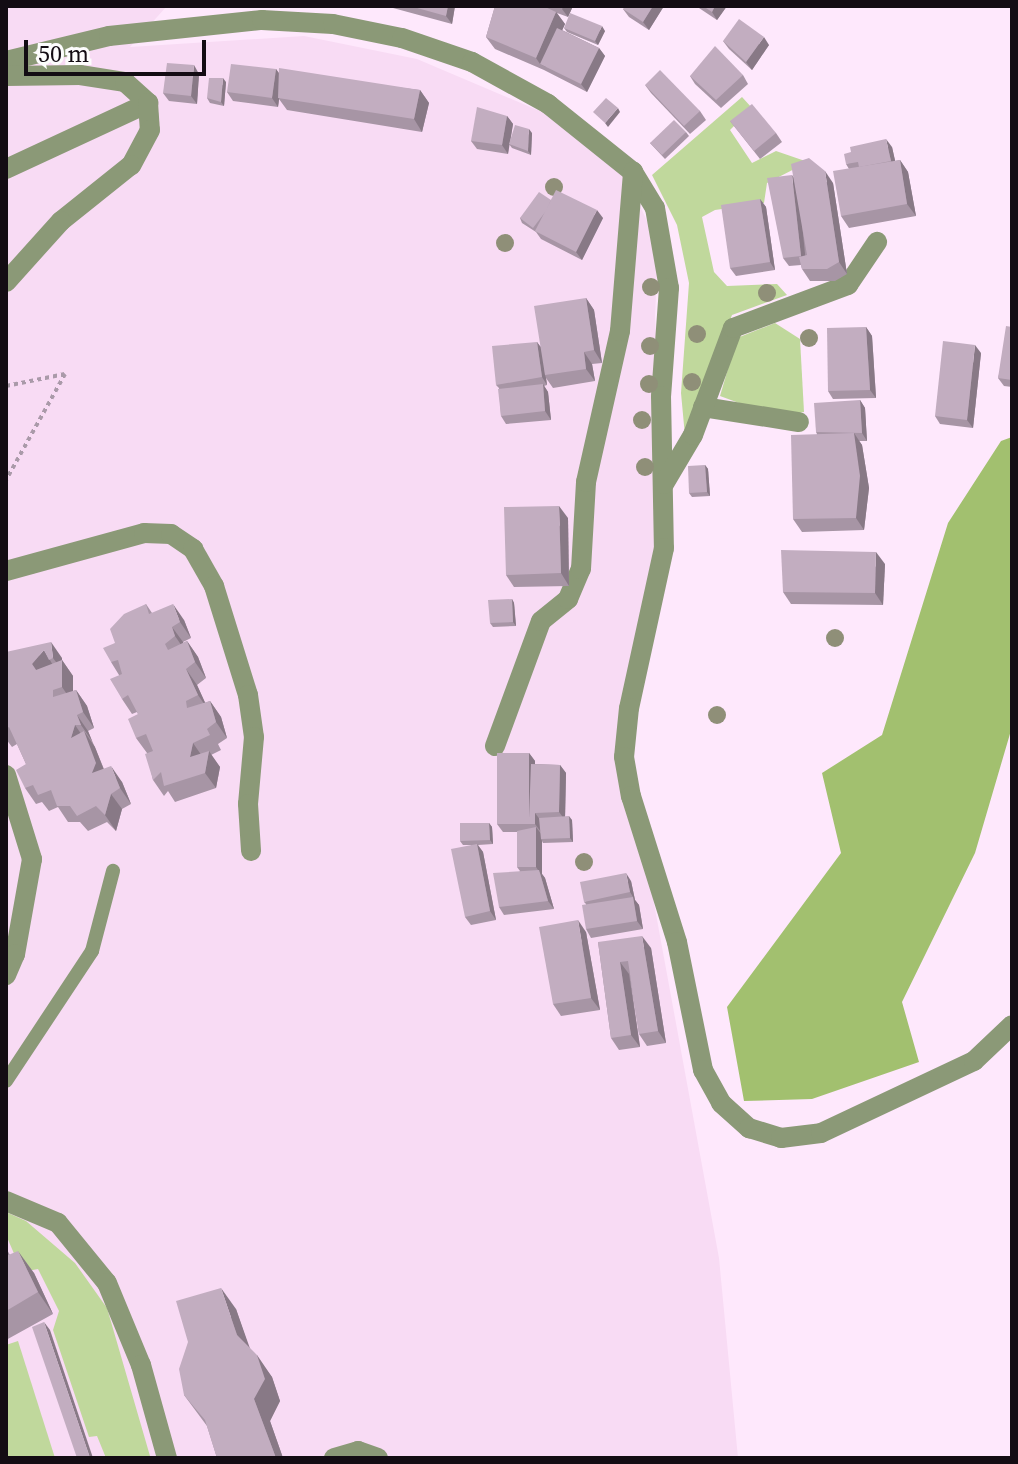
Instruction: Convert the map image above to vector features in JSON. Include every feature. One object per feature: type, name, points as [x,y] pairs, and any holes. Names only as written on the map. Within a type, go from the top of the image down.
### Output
[{"type":"street","points":[[6,61],[109,36],[262,20],[333,24],[402,38],[472,62],[548,104],[633,172],[655,208],[669,288],[661,396],[664,548],[629,708],[624,757],[631,796],[677,942],[703,1070],[721,1103],[749,1128],[781,1138],[821,1133],[974,1061],[1012,1025]]},
{"type":"street","points":[[6,76],[80,75],[125,82],[148,103],[150,130],[131,165],[61,221],[6,282]]},
{"type":"street","points":[[6,169],[148,103]]},
{"type":"street","points":[[495,746],[541,621],[568,599],[581,569],[586,482],[620,331],[633,172]]},
{"type":"street","points":[[664,484],[683,457],[733,328],[848,285],[877,242]]},
{"type":"street","points":[[703,407],[799,422]]},
{"type":"street","points":[[6,571],[144,533],[171,534],[193,549],[214,586],[248,695],[254,737],[248,804],[251,851]]},
{"type":"street","points":[[6,775],[32,859],[25,910],[6,975]]},
{"type":"street","points":[[6,1201],[58,1223],[107,1283],[141,1365],[167,1458]]},
{"type":"street","points":[[334,1458],[358,1451],[378,1458]]},
{"type":"lane","points":[[6,1081],[92,951],[113,871]]},
{"type":"path","points":[[6,386],[65,374],[6,480]]},
{"type":"shaded area","points":[[6,6],[167,6],[130,47],[304,36],[417,59],[549,115],[625,173],[658,245],[655,318],[670,539],[623,734],[719,1258],[738,1458],[6,1458]]},
{"type":"green space","points":[[742,97],[752,108],[730,130],[752,163],[776,151],[808,162],[767,183],[764,203],[715,210],[702,217],[714,272],[727,286],[777,284],[787,295],[732,315],[685,436],[681,393],[689,283],[677,225],[652,175]]},
{"type":"green space","points":[[775,323],[800,339],[804,412],[777,417],[720,396],[737,338]]},
{"type":"green space","points":[[1012,437],[1012,727],[975,853],[902,1002],[919,1062],[812,1099],[744,1101],[727,1007],[841,853],[822,773],[882,735],[948,523],[1001,441]]},
{"type":"green space","points":[[6,1212],[26,1221],[75,1263],[107,1308],[150,1456],[106,1458],[97,1436],[89,1437],[53,1330],[59,1311],[38,1269],[22,1272],[6,1235]]},
{"type":"green space","points":[[18,1341],[55,1458],[6,1458],[6,1345]]},
{"type":"building","points":[[410,6],[448,6],[446,16]]},
{"type":"building","points":[[495,6],[543,6],[556,12],[536,58],[486,37]]},
{"type":"building","points":[[625,6],[653,6],[643,22],[623,9]]},
{"type":"building","points":[[570,13],[602,26],[595,41],[564,28]]},
{"type":"building","points":[[739,19],[764,37],[746,62],[723,41]]},
{"type":"building","points":[[557,28],[599,48],[581,84],[540,64]]},
{"type":"building","points":[[715,46],[743,75],[716,100],[690,76]]},
{"type":"building","points":[[167,63],[194,65],[191,96],[163,93]]},
{"type":"building","points":[[231,64],[276,69],[272,98],[227,92]]},
{"type":"building","points":[[279,68],[420,90],[414,119],[278,98]]},
{"type":"building","points":[[660,70],[700,111],[684,126],[645,85]]},
{"type":"building","points":[[209,78],[223,78],[221,102],[207,98]]},
{"type":"building","points":[[606,98],[618,108],[605,123],[593,112]]},
{"type":"building","points":[[752,104],[776,133],[754,151],[730,121]]},
{"type":"building","points":[[477,107],[507,116],[502,145],[471,141]]},
{"type":"building","points":[[674,120],[686,132],[662,155],[650,143]]},
{"type":"building","points":[[515,125],[529,129],[528,151],[509,144]]},
{"type":"building","points":[[886,139],[891,161],[859,167],[858,162],[846,164],[844,154],[851,152],[850,147]]},
{"type":"building","points":[[809,158],[825,171],[839,262],[827,269],[802,269],[799,257],[807,255],[791,164]]},
{"type":"building","points":[[900,160],[907,204],[841,216],[833,171]]},
{"type":"building","points":[[792,175],[801,256],[783,258],[767,178]]},
{"type":"building","points":[[556,190],[597,210],[576,252],[535,231]]},
{"type":"building","points":[[539,192],[551,200],[533,228],[520,218]]},
{"type":"building","points":[[760,199],[770,262],[730,268],[721,205]]},
{"type":"building","points":[[586,298],[594,350],[584,352],[586,369],[545,375],[534,306]]},
{"type":"building","points":[[1006,326],[1012,327],[1012,380],[998,378]]},
{"type":"building","points":[[866,327],[870,390],[828,391],[827,328]]},
{"type":"building","points":[[943,341],[975,345],[967,420],[935,416]]},
{"type":"building","points":[[537,342],[542,377],[496,385],[492,346]]},
{"type":"building","points":[[543,384],[545,411],[501,416],[498,389]]},
{"type":"building","points":[[860,400],[862,433],[816,432],[814,403]]},
{"type":"building","points":[[854,433],[860,476],[856,518],[793,519],[791,435]]},
{"type":"building","points":[[705,465],[707,492],[689,493],[688,466]]},
{"type":"building","points":[[559,506],[561,573],[506,575],[504,507]]},
{"type":"building","points":[[781,550],[876,552],[875,593],[783,592]]},
{"type":"building","points":[[512,599],[513,622],[490,623],[488,600]]},
{"type":"building","points":[[146,604],[149,614],[173,604],[180,622],[172,627],[175,636],[165,644],[168,650],[187,641],[195,662],[186,669],[198,695],[186,701],[187,708],[210,701],[216,722],[207,729],[210,735],[193,743],[190,757],[209,751],[205,773],[164,786],[161,772],[153,780],[145,754],[153,751],[146,734],[136,738],[128,719],[138,714],[128,695],[122,699],[110,679],[122,674],[118,660],[111,662],[103,648],[115,643],[110,629],[124,614]]},
{"type":"building","points":[[51,642],[53,658],[49,660],[44,650],[32,664],[36,670],[62,660],[62,687],[53,690],[53,697],[76,690],[83,712],[77,715],[81,725],[75,725],[71,738],[84,731],[96,763],[92,773],[111,766],[120,788],[111,794],[105,815],[96,806],[77,816],[70,806],[57,806],[51,790],[38,795],[33,785],[25,788],[16,770],[26,764],[9,727],[6,729],[6,652]]},
{"type":"building","points":[[497,753],[529,753],[529,818],[531,764],[560,765],[559,812],[535,813],[535,824],[497,824]]},
{"type":"building","points":[[569,816],[570,838],[541,839],[539,818]]},
{"type":"building","points":[[460,823],[489,823],[490,840],[460,841]]},
{"type":"building","points":[[536,827],[536,867],[517,867],[517,831]]},
{"type":"building","points":[[477,844],[490,911],[465,917],[451,849]]},
{"type":"building","points":[[539,870],[548,901],[499,907],[493,873]]},
{"type":"building","points":[[626,873],[630,892],[584,902],[580,882]]},
{"type":"building","points":[[633,897],[637,921],[586,929],[582,905]]},
{"type":"building","points":[[578,920],[591,998],[553,1004],[539,927]]},
{"type":"building","points":[[642,936],[658,1031],[639,1034],[628,961],[620,962],[631,1035],[611,1038],[598,942]]},
{"type":"building","points":[[18,1251],[38,1292],[6,1311],[6,1256]]},
{"type":"building","points":[[221,1288],[237,1335],[257,1355],[265,1379],[254,1399],[276,1458],[217,1458],[205,1420],[184,1395],[179,1369],[188,1342],[176,1301]]},
{"type":"building","points":[[44,1322],[90,1458],[77,1458],[32,1327]]}]
